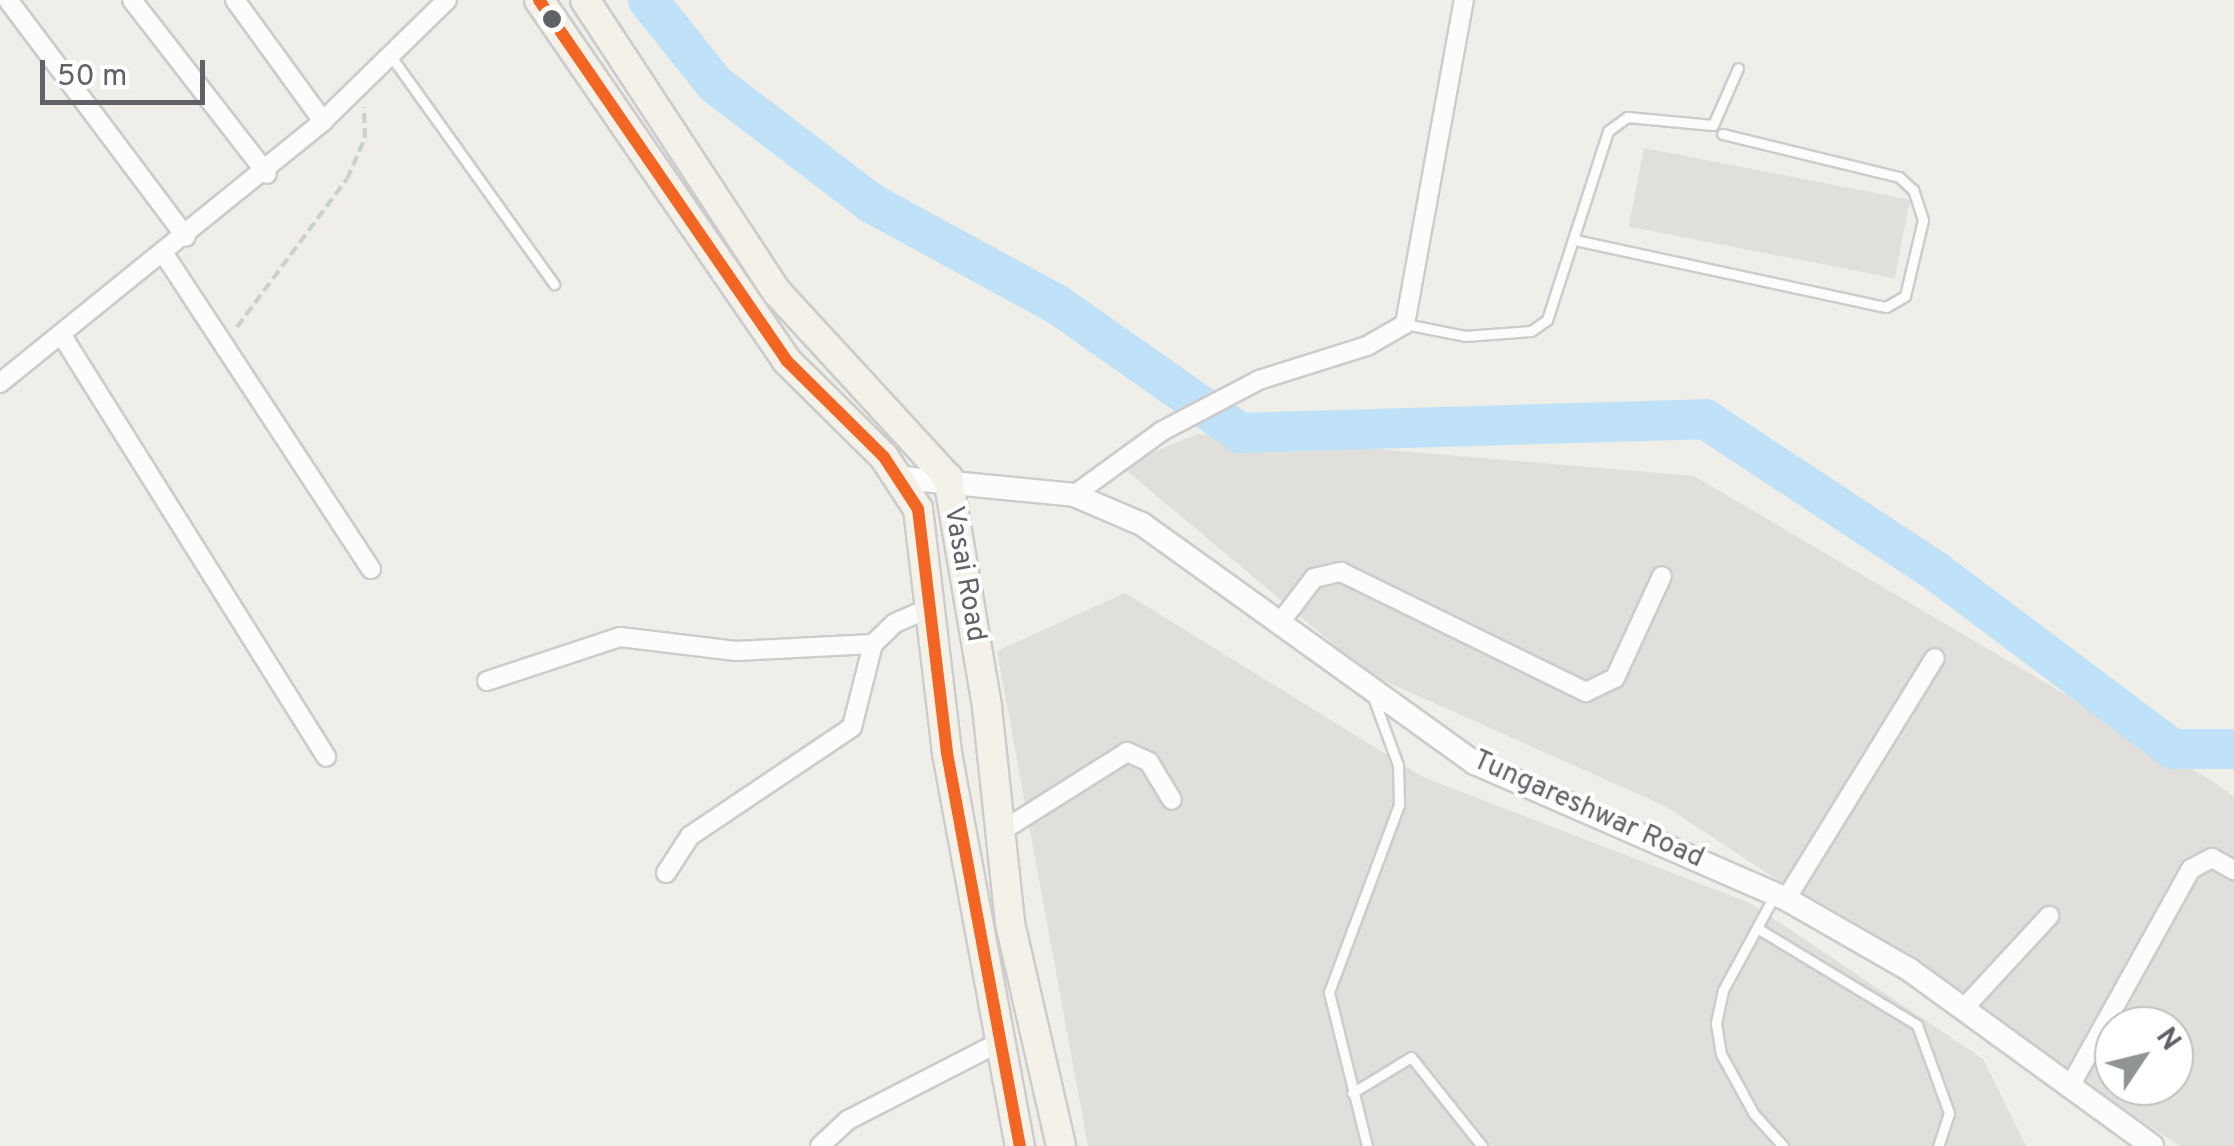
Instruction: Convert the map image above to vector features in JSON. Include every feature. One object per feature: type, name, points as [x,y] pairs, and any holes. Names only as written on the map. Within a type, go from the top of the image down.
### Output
[{"type":"main road","name":"Vasai Road","points":[[539,0],[786,360],[902,478],[918,510],[934,606],[947,752],[1020,1146]]},
{"type":"main road","name":"Vasai Road","points":[[584,0],[776,292],[948,478],[987,707],[997,834],[1061,1146]]},
{"type":"street","points":[[8,0],[186,238]]},
{"type":"street","points":[[132,0],[267,174]]},
{"type":"street","points":[[235,0],[323,121]]},
{"type":"street","points":[[0,383],[267,174],[447,0]]},
{"type":"street","points":[[1074,495],[1162,432],[1260,380],[1367,346],[1405,324],[1464,0]]},
{"type":"street","points":[[164,254],[371,568]]},
{"type":"street","points":[[61,334],[326,756]]},
{"type":"street","name":"Tungareshwar Road","points":[[902,478],[948,478],[1074,495],[1142,524],[1282,620],[1372,694],[1475,764],[1781,897],[1963,1009],[2152,1146]]},
{"type":"street","points":[[1282,620],[1314,578],[1341,572],[1586,692],[1614,678],[1662,576]]},
{"type":"street","points":[[666,873],[690,836],[852,727],[872,644],[894,623],[934,606]]},
{"type":"street","points":[[487,680],[620,637],[736,652],[872,644]]},
{"type":"street","points":[[1781,897],[1934,658]]},
{"type":"street","points":[[997,834],[1127,752],[1149,762],[1172,800]]},
{"type":"street","points":[[2068,1088],[2191,870],[2212,858],[2234,870]]},
{"type":"street","points":[[1963,1009],[2049,916]]},
{"type":"street","points":[[820,1146],[848,1120],[998,1043]]},
{"type":"lane","points":[[390,56],[554,284]]},
{"type":"lane","points":[[1405,324],[1465,336],[1531,331],[1553,311],[1608,131],[1627,117],[1714,124],[1738,68]]},
{"type":"lane","points":[[1575,240],[1886,307],[1905,296],[1924,220],[1914,190],[1899,177],[1722,134]]},
{"type":"lane","points":[[1367,1146],[1329,992],[1336,957],[1382,863],[1399,804],[1398,765],[1372,694]]},
{"type":"lane","points":[[1781,897],[1756,928],[1723,990],[1716,1023],[1721,1054],[1746,1099],[1784,1146]]},
{"type":"lane","points":[[1756,928],[1917,1025],[1949,1114],[1938,1146]]},
{"type":"lane","points":[[1352,1093],[1411,1057],[1482,1146]]},
{"type":"path","points":[[225,343],[347,179],[365,138],[362,82]]},
{"type":"shaded area","points":[[1644,148],[1910,200],[1895,278],[1629,227]]},
{"type":"shaded area","points":[[1198,434],[1694,476],[2234,797],[2234,1146],[2180,1146],[2119,1106],[2194,1106],[2194,1006],[2094,1006],[2094,1089],[1667,807],[1369,674],[1120,465]]},
{"type":"shaded area","points":[[1125,593],[1423,777],[1750,903],[1983,1059],[2026,1146],[1088,1146],[997,651]]},
{"type":"waterway","points":[[648,0],[715,84],[871,203],[1058,305],[1240,433],[1705,419],[1937,572],[2173,749],[2234,749]]},
{"type":"transit line","points":[[539,0],[786,360],[884,457],[918,509],[947,753],[1020,1146]]}]
